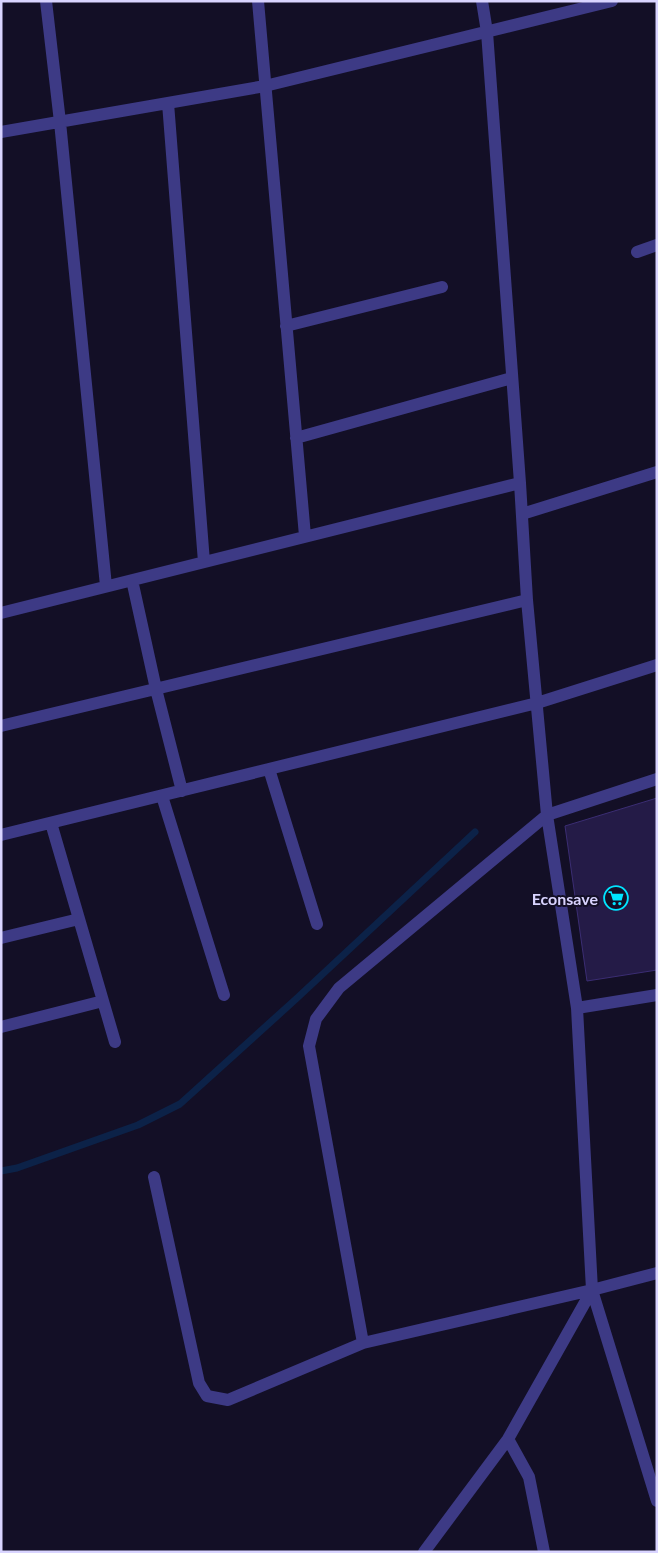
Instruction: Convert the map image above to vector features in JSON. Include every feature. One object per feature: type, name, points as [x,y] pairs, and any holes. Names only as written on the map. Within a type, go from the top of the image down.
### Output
[{"type":"street","points":[[46,1],[60,122],[106,586]]},
{"type":"street","points":[[258,1],[305,536]]},
{"type":"street","points":[[482,1],[487,32],[527,600],[547,816],[577,1008],[592,1290],[657,1502]]},
{"type":"street","points":[[1,132],[265,86],[612,1]]},
{"type":"street","points":[[168,103],[204,562]]},
{"type":"street","points":[[638,252],[657,245]]},
{"type":"street","points":[[286,326],[442,287]]},
{"type":"street","points":[[296,438],[512,378]]},
{"type":"street","points":[[522,514],[657,472]]},
{"type":"street","points":[[1,613],[520,482]]},
{"type":"street","points":[[132,580],[156,689],[182,791]]},
{"type":"street","points":[[1,726],[527,600]]},
{"type":"street","points":[[1,835],[537,703],[657,666]]},
{"type":"street","points":[[269,769],[317,924]]},
{"type":"street","points":[[363,1343],[309,1046],[316,1019],[339,988],[547,816],[657,779]]},
{"type":"street","points":[[162,796],[224,995]]},
{"type":"street","points":[[51,823],[115,1042]]},
{"type":"street","points":[[1,938],[79,919]]},
{"type":"street","points":[[577,1008],[657,995]]},
{"type":"street","points":[[1,1027],[103,1001]]},
{"type":"street","points":[[154,1177],[199,1383],[207,1396],[228,1400],[363,1343],[657,1273]]},
{"type":"street","points":[[424,1552],[508,1439],[592,1290]]},
{"type":"street","points":[[508,1439],[529,1477],[544,1552]]},
{"type":"building","name":"Econsave","points":[[657,798],[657,970],[587,981],[565,826]]},
{"type":"waterway","points":[[1,1171],[17,1168],[138,1125],[180,1104],[475,832]]},
{"type":"place","name":"Econsave","points":[[616,898]]}]
